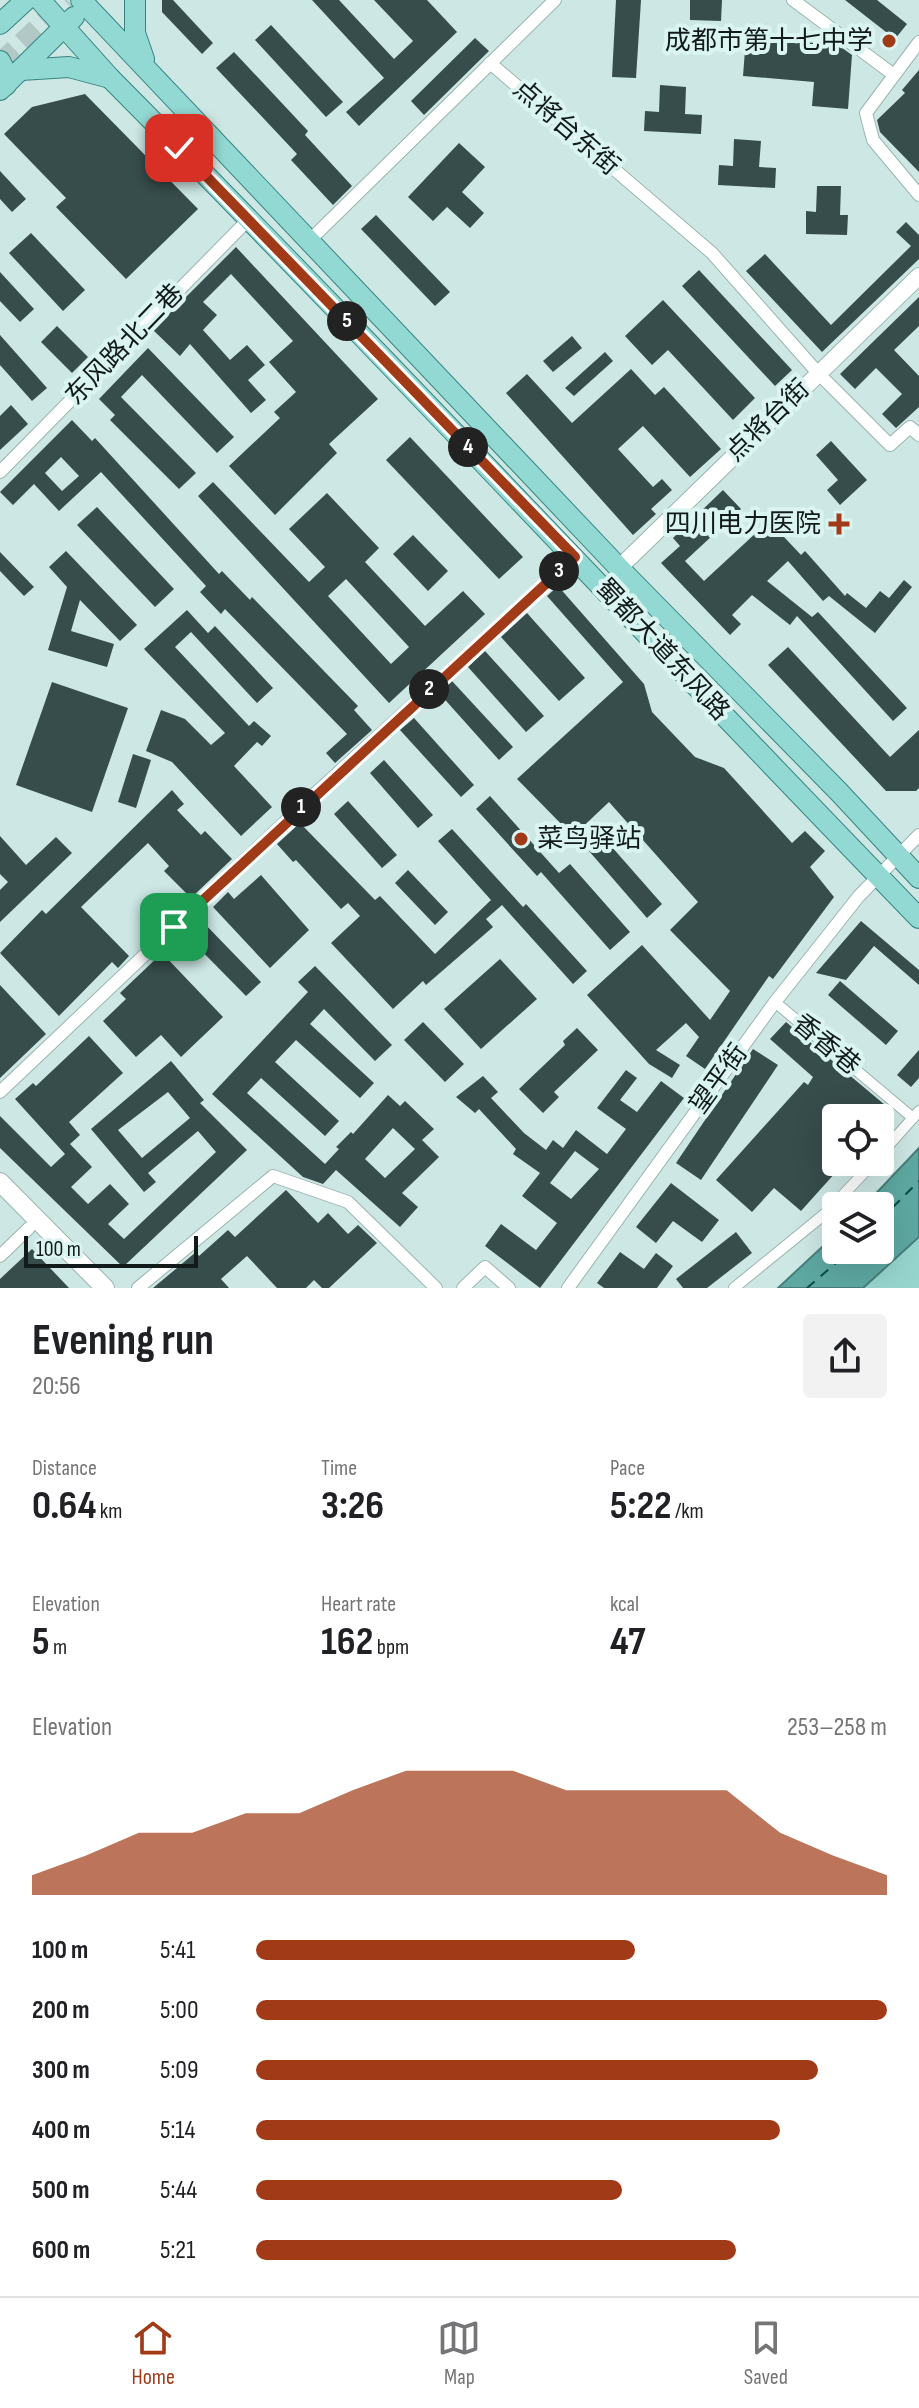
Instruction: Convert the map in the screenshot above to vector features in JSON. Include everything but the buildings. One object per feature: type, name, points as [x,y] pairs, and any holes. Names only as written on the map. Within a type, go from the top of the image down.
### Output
[{"type":"main road","points":[[0,24],[26,0]]},
{"type":"main road","name":"蜀都大道东风路","points":[[40,0],[110,78],[575,557],[919,918]]},
{"type":"main road","points":[[135,0],[135,33],[139,50],[155,76]]},
{"type":"main road","points":[[3,88],[86,2]]},
{"type":"main road","name":"蜀都大道东风路","points":[[86,2],[619,568],[919,878]]},
{"type":"main road","points":[[0,61],[6,73],[3,88]]},
{"type":"main road","points":[[21,70],[69,67],[110,78]]},
{"type":"main road","points":[[0,1182],[105,1288]]},
{"type":"main road","points":[[0,1199],[87,1288]]},
{"type":"street","points":[[490,63],[555,0]]},
{"type":"street","points":[[793,0],[894,75]]},
{"type":"street","points":[[919,42],[866,113],[873,140],[919,195]]},
{"type":"street","name":"点将台东街","points":[[310,240],[490,63],[712,253],[818,373],[890,445],[910,427],[919,435]]},
{"type":"street","name":"东风路北二巷","points":[[0,472],[249,219]]},
{"type":"street","name":"点将台街","points":[[619,568],[919,276]]},
{"type":"street","points":[[0,1092],[306,802],[575,557]]},
{"type":"street","name":"望平街","points":[[568,1288],[775,1002],[877,875],[919,835]]},
{"type":"street","name":"香香巷","points":[[775,1002],[916,1115]]},
{"type":"street","points":[[894,1139],[916,1115]]},
{"type":"street","points":[[138,1288],[273,1176],[348,1202],[436,1288]]},
{"type":"street","points":[[734,1288],[826,1213],[861,1176]]},
{"type":"street","points":[[0,1256],[29,1228]]},
{"type":"street","points":[[463,1288],[485,1267],[509,1288]]},
{"type":"shaded area","points":[[919,1148],[919,1237],[894,1260],[894,1192],[877,1192]]},
{"type":"shaded area","points":[[919,1237],[919,1288],[863,1288],[889,1264],[894,1264],[894,1260]]},
{"type":"shaded area","points":[[822,1247],[822,1264],[889,1264],[863,1288],[778,1288]]},
{"type":"ferry route","points":[[894,1206],[919,1181]]},
{"type":"ferry route","points":[[807,1288],[835,1264]]},
{"type":"tunnel","points":[[0,63],[67,0]]},
{"type":"place","name":"成都市第十七中学","points":[[889,41]]},
{"type":"place","name":"四川电力医院","points":[[839,524]]},
{"type":"place","name":"菜鸟驿站","points":[[521,839]]},
{"type":"route","points":[[174,927],[575,557],[179,148]]}]
